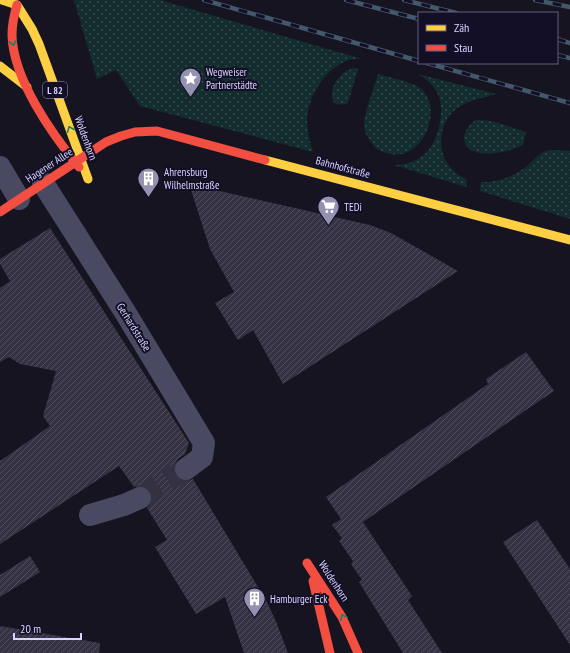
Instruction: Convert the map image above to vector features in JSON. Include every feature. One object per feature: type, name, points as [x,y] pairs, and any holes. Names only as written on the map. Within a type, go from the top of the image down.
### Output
[{"type":"main road","points":[[2,0],[17,5]]},
{"type":"main road","points":[[6,13],[17,5]]},
{"type":"main road","name":"Woldenhorn","points":[[17,5],[32,29],[39,44],[88,179],[56,139],[43,118],[17,62],[12,37],[12,22],[17,5]]},
{"type":"main road","name":"Woldenhorn","points":[[0,66],[28,87]]},
{"type":"main road","name":"Bahnhofstraße","points":[[111,139],[132,131],[157,131],[570,240]]},
{"type":"main road","name":"Hagener Allee","points":[[0,212],[111,139]]},
{"type":"main road","name":"Woldenhorn","points":[[330,653],[308,563],[334,602],[347,626],[358,653]]},
{"type":"street","points":[[0,168],[20,199]]},
{"type":"street","name":"Gerhardstraße","points":[[51,178],[141,338],[204,443],[202,458],[186,469]]},
{"type":"street","points":[[90,515],[124,505],[140,498]]},
{"type":"green space","points":[[74,0],[160,0],[362,59],[348,60],[336,66],[324,78],[314,93],[308,110],[307,119],[313,152],[140,106],[116,70],[97,79]]},
{"type":"green space","points":[[355,68],[358,69],[348,103],[340,104],[334,102],[332,90],[335,83],[340,76]]},
{"type":"green space","points":[[378,74],[417,86],[426,94],[430,105],[430,118],[427,130],[421,142],[412,150],[400,154],[387,153],[377,149],[365,131],[364,125],[366,112]]},
{"type":"green space","points":[[418,74],[496,94],[464,104],[456,109],[449,116],[442,132],[442,150],[445,159],[452,169],[467,180],[466,187],[394,165],[411,162],[424,155],[437,135],[441,118],[441,103],[439,96],[431,84]]},
{"type":"green space","points":[[476,120],[495,122],[526,132],[523,145],[508,151],[497,153],[480,153],[473,151],[465,144],[464,139],[467,129]]},
{"type":"green space","points":[[555,150],[570,151],[570,219],[480,191],[481,182],[499,180],[511,176],[526,167],[542,153]]},
{"type":"building","points":[[189,184],[370,225],[391,233],[458,271],[283,384],[253,330],[238,340],[215,303],[234,292],[210,249]]},
{"type":"building","points":[[50,228],[189,443],[185,454],[174,464],[176,476],[181,481],[193,479],[267,602],[288,653],[244,653],[225,597],[196,614],[155,547],[167,540],[147,508],[152,500],[151,493],[147,488],[142,486],[134,487],[119,466],[0,544],[0,461],[50,426],[43,416],[56,371],[20,364],[9,357],[0,362],[0,288],[10,281],[0,264],[0,259]]},
{"type":"building","points":[[526,352],[554,391],[363,522],[412,596],[408,600],[442,653],[403,653],[359,582],[362,580],[351,564],[353,561],[339,541],[342,538],[332,525],[341,519],[326,497],[488,384],[486,379]]},
{"type":"building","points":[[537,520],[570,569],[570,645],[503,542]]},
{"type":"building","points":[[30,556],[40,572],[0,597],[0,575]]},
{"type":"building","points":[[0,626],[100,643],[99,653],[0,653]]},
{"type":"tunnel","points":[[140,498],[186,469]]},
{"type":"railway","points":[[204,0],[418,61]]},
{"type":"railway","points":[[346,0],[418,19]]},
{"type":"railway","points":[[404,0],[452,12]]},
{"type":"railway","points":[[535,0],[570,7]]},
{"type":"railway","points":[[558,39],[570,43]]},
{"type":"railway","points":[[558,55],[570,58]]},
{"type":"railway","points":[[431,64],[570,103]]},
{"type":"traffic: slow","points":[[2,0],[17,5],[32,29],[39,44],[88,179]]},
{"type":"traffic: slow","points":[[0,66],[27,87]]},
{"type":"traffic: slow","points":[[265,160],[570,240]]},
{"type":"traffic: jam","points":[[17,5],[13,20],[12,35],[14,52],[19,70],[46,122],[79,167]]},
{"type":"traffic: jam","points":[[0,212],[106,142],[135,132],[157,131],[265,160]]},
{"type":"traffic: jam","points":[[307,563],[342,617],[358,653]]},
{"type":"traffic: jam","points":[[313,581],[330,653]]},
{"type":"place","name":"Wegweiser Partnerstädte","points":[[190,98]]},
{"type":"place","name":"Ahrensburg Wilhelmstraße","points":[[149,198]]},
{"type":"place","name":"TEDi","points":[[329,226]]},
{"type":"place","name":"Hamburger Eck","points":[[254,618]]}]
